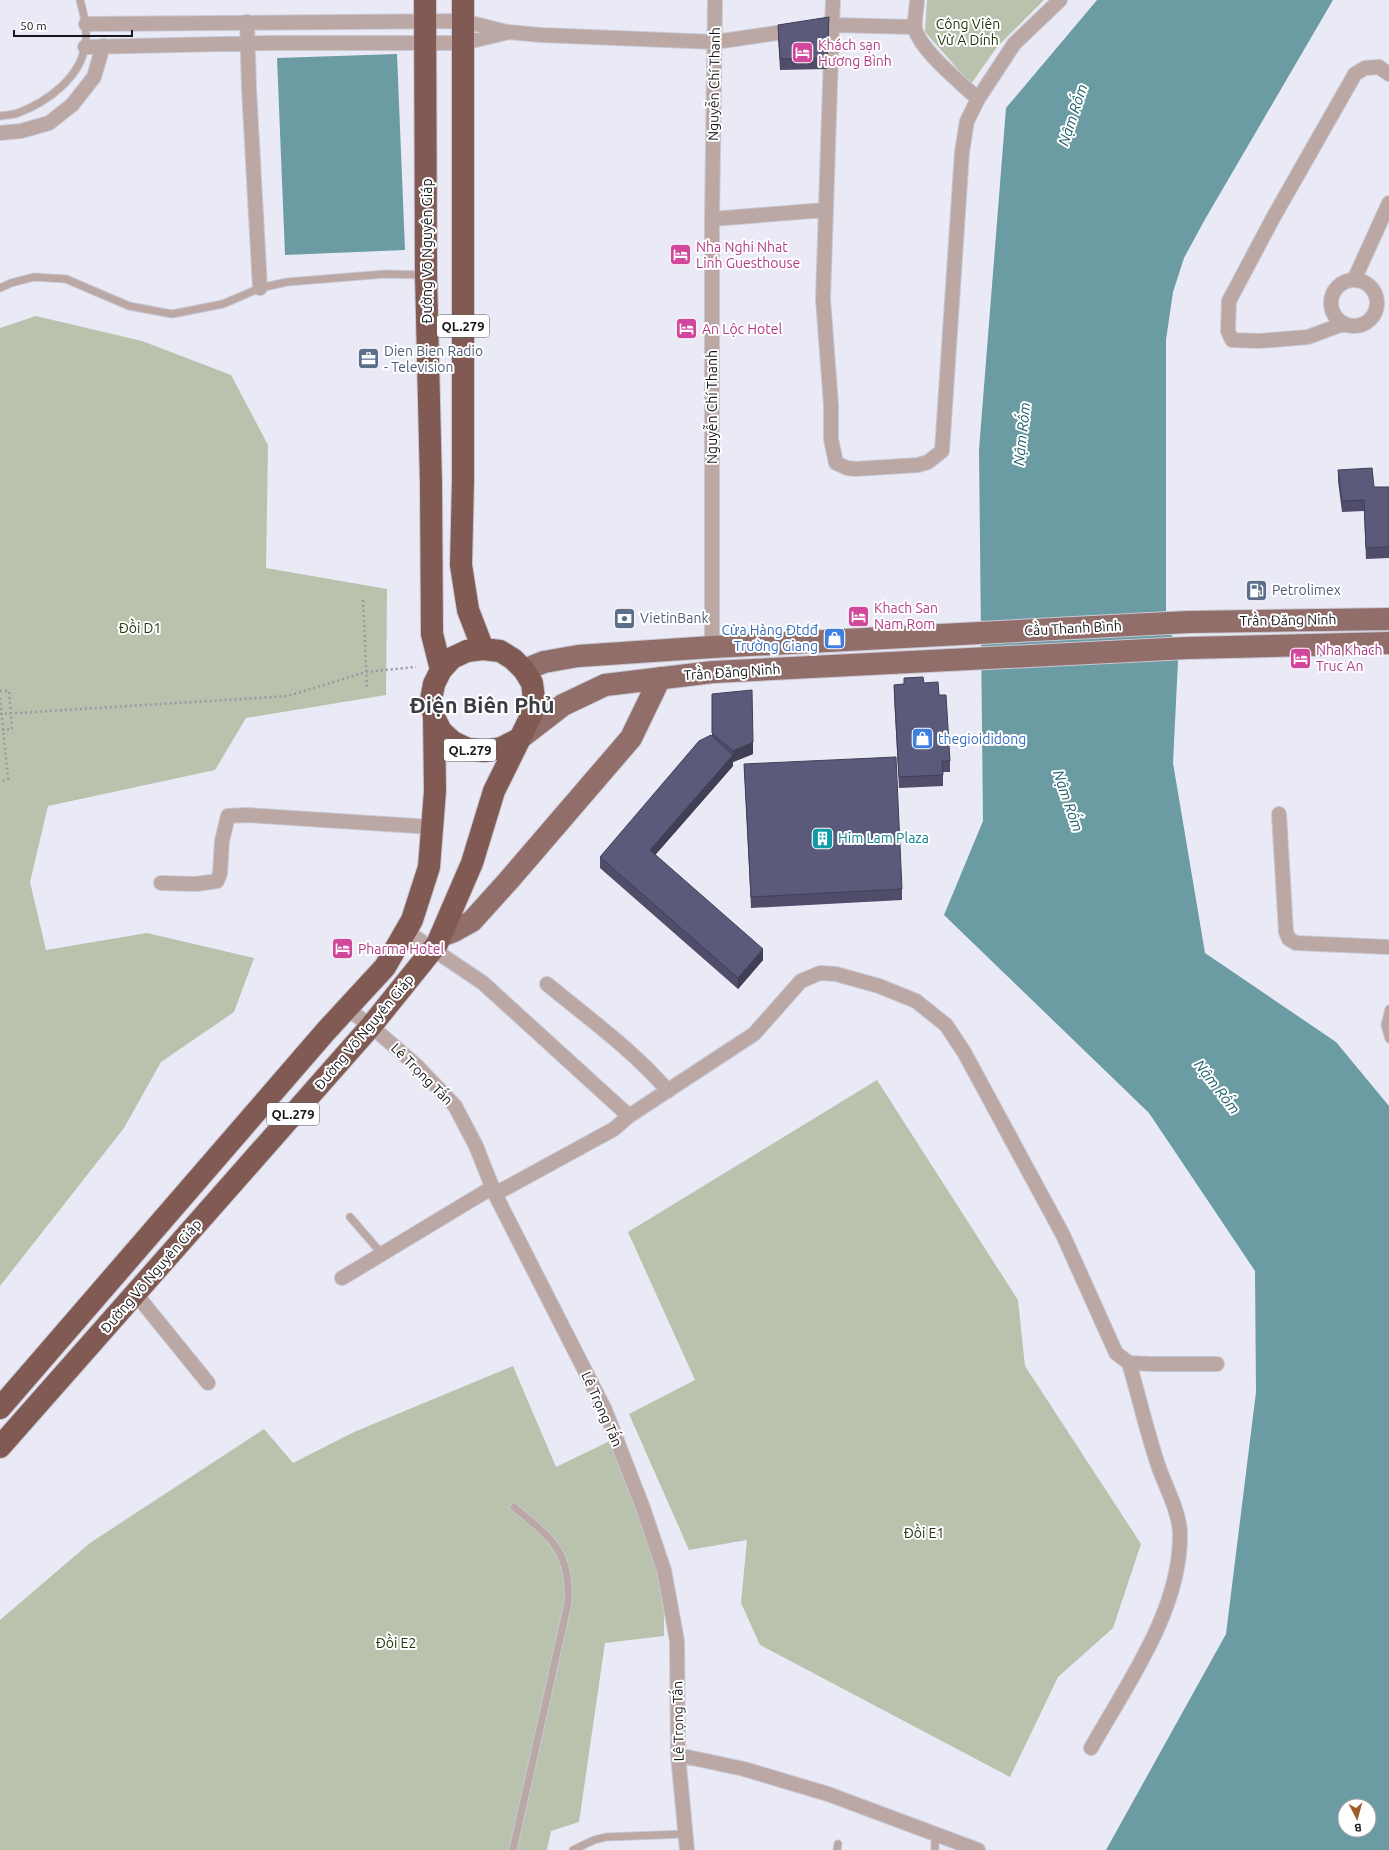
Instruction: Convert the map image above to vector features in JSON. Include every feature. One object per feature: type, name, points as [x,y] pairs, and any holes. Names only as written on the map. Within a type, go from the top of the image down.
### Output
[{"type":"highway","name":"Đường Võ Nguyên Giáp","points":[[425,0],[426,275],[431,484],[432,634],[441,670]]},
{"type":"highway","name":"QL.279","points":[[463,10],[463,456],[461,565],[468,610],[484,649]]},
{"type":"highway","name":"QL.279","points":[[484,649],[500,652],[513,659],[524,670],[532,683],[534,699],[532,714],[519,739],[501,748],[485,752],[468,750],[453,742],[441,731],[434,717],[432,695],[434,684],[441,670],[452,658],[467,651],[484,649]]},
{"type":"highway","name":"Đường Võ Nguyên Giáp","points":[[0,1408],[346,1008],[385,967],[412,920],[429,867],[435,791],[434,717]]},
{"type":"highway","name":"Đường Võ Nguyên Giáp","points":[[0,1447],[371,1026],[438,942],[472,863],[494,791],[519,739]]},
{"type":"main road","name":"Trần Đăng Ninh","points":[[1188,622],[1389,619]]},
{"type":"main road","name":"Cầu Thanh Bình","points":[[958,634],[1188,622]]},
{"type":"main road","name":"Trần Đăng Ninh","points":[[524,670],[544,662],[578,656],[712,647],[958,634]]},
{"type":"main road","name":"Trần Đăng Ninh","points":[[1187,648],[1389,643]]},
{"type":"main road","points":[[712,647],[713,672]]},
{"type":"main road","name":"Cầu Thanh Bình","points":[[961,660],[1187,648]]},
{"type":"main road","name":"Trần Đăng Ninh","points":[[519,739],[563,705],[605,685],[713,672],[961,660]]},
{"type":"main road","points":[[438,942],[472,921],[631,738],[660,678]]},
{"type":"street","name":"Nguyễn Chí Thanh","points":[[712,647],[712,219],[715,0]]},
{"type":"street","points":[[833,0],[823,299],[831,439],[836,463],[847,468],[855,469],[918,465],[928,462],[942,451],[962,152],[966,120],[1014,44],[1060,0]]},
{"type":"street","points":[[917,0],[915,28],[922,42],[932,56],[978,99]]},
{"type":"street","points":[[85,47],[249,43],[426,32],[463,10],[507,32]]},
{"type":"street","points":[[247,22],[249,43],[249,89],[260,288]]},
{"type":"street","points":[[86,24],[247,22],[426,32],[463,44],[507,32],[549,36],[714,42],[832,25],[915,28]]},
{"type":"street","points":[[0,133],[21,131],[49,123],[72,105],[94,77],[104,46]]},
{"type":"street","points":[[1343,324],[1308,337],[1259,341],[1232,340],[1228,331],[1229,301],[1273,218],[1355,74],[1365,68],[1379,67],[1389,74]]},
{"type":"street","points":[[1354,280],[1389,203]]},
{"type":"street","points":[[712,219],[825,210]]},
{"type":"street","points":[[1354,280],[1366,282],[1375,291],[1378,303],[1375,314],[1367,324],[1355,327],[1343,324],[1334,316],[1331,304],[1334,292],[1342,283],[1354,280]]},
{"type":"street","points":[[1278,814],[1286,932],[1289,939],[1296,943],[1389,947]]},
{"type":"street","points":[[161,883],[196,884],[217,881],[220,873],[222,841],[228,816],[247,815],[432,827]]},
{"type":"street","points":[[406,931],[438,942],[629,1116]]},
{"type":"street","points":[[342,1278],[494,1190],[614,1129],[629,1116],[754,1034],[801,981],[820,973],[836,974],[872,984],[916,1001],[946,1025],[964,1052],[1063,1235],[1116,1353],[1129,1362],[1152,1364],[1217,1364]]},
{"type":"street","points":[[547,984],[633,1056],[654,1075],[668,1091]]},
{"type":"street","name":"Lê Trọng Tấn","points":[[346,1008],[371,1026],[417,1066],[455,1106],[476,1146],[494,1190],[605,1410],[643,1508],[664,1570],[676,1641],[678,1755],[687,1850]]},
{"type":"street","points":[[135,1293],[208,1383]]},
{"type":"street","points":[[1091,1748],[1159,1629],[1176,1576],[1180,1533],[1172,1502],[1159,1467],[1129,1362]]},
{"type":"street","points":[[678,1755],[744,1769],[828,1794],[978,1850]]},
{"type":"lane","points":[[0,116],[18,113],[53,95],[76,70],[85,47],[86,24],[80,0]]},
{"type":"lane","points":[[0,288],[11,283],[34,277],[66,279],[129,306],[172,314],[223,304],[260,288],[287,282],[378,274],[426,275]]},
{"type":"lane","points":[[1389,1008],[1385,1025],[1389,1039]]},
{"type":"lane","points":[[350,1217],[382,1254]]},
{"type":"lane","points":[[513,1850],[568,1603],[569,1588],[568,1575],[564,1560],[550,1537],[514,1507]]},
{"type":"lane","points":[[573,1850],[594,1840],[606,1837],[686,1834]]},
{"type":"lane","points":[[935,1834],[935,1850]]},
{"type":"path","points":[[363,600],[367,689]]},
{"type":"path","points":[[0,714],[288,696],[366,672],[416,667]]},
{"type":"path","points":[[0,691],[9,691],[12,729],[0,730]]},
{"type":"path","points":[[0,698],[0,714],[8,779],[0,782]]},
{"type":"green space","name":"Công Viên Vừ A Dính","points":[[927,0],[1044,0],[997,47],[971,84],[925,32]]},
{"type":"green space","name":"Đồi D1","points":[[36,316],[142,341],[231,375],[268,445],[266,568],[387,589],[386,695],[246,718],[215,770],[48,806],[30,882],[46,950],[147,933],[254,958],[234,1012],[161,1062],[124,1128],[0,1286],[0,328]]},
{"type":"green space","name":"Đồi E1","points":[[877,1080],[1018,1300],[1025,1366],[1141,1544],[1113,1628],[1058,1677],[1010,1777],[760,1645],[741,1603],[747,1540],[689,1550],[629,1414],[695,1380],[628,1232]]},
{"type":"green space","name":"Đồi E2","points":[[513,1366],[556,1467],[616,1438],[664,1570],[664,1636],[605,1643],[579,1822],[551,1831],[547,1850],[0,1850],[0,1620],[90,1543],[264,1429],[293,1463],[354,1432]]},
{"type":"water","name":"Nậm Rốm","points":[[1097,0],[1333,0],[1204,221],[1184,258],[1173,292],[1166,340],[1166,612],[1178,661],[1173,763],[1205,953],[1336,1042],[1389,1106],[1389,1850],[1106,1850],[1226,1634],[1256,1392],[1255,1271],[1149,1113],[944,915],[983,821],[979,450],[1006,108]]},
{"type":"water","points":[[397,54],[405,250],[285,255],[277,58]]},
{"type":"building","name":"Khách sạn Hương Bình","points":[[829,17],[827,58],[780,59],[778,25]]},
{"type":"building","points":[[1372,468],[1374,487],[1389,487],[1389,547],[1366,548],[1364,500],[1342,501],[1338,470]]},
{"type":"building","name":"thegioididong","points":[[923,677],[924,683],[938,682],[939,695],[946,695],[950,761],[942,761],[943,775],[899,777],[894,685],[904,684],[904,678]]},
{"type":"building","points":[[752,690],[753,742],[733,751],[712,733],[712,694]]},
{"type":"building","points":[[711,735],[733,755],[650,850],[763,949],[738,978],[600,857],[699,741]]},
{"type":"building","name":"Him Lam Plaza","points":[[896,757],[902,889],[751,897],[744,764]]},
{"type":"place","name":"Khách sạn Hương Bình","points":[[803,53]]},
{"type":"place","name":"Nha Nghi Nhat Linh Guesthouse","points":[[680,255]]},
{"type":"place","name":"An Lộc Hotel","points":[[686,329]]},
{"type":"place","name":"Dien Bien Radio - Television","points":[[369,359]]},
{"type":"place","name":"Petrolimex","points":[[1256,590]]},
{"type":"place","name":"Khach San Nam Rom","points":[[858,616]]},
{"type":"place","name":"VietinBank","points":[[625,618]]},
{"type":"place","name":"Cửa Hàng Đtdđ Trường Giang","points":[[834,638]]},
{"type":"place","name":"Nha Khach Truc An","points":[[1300,658]]},
{"type":"place","name":"thegioididong","points":[[923,739]]},
{"type":"place","name":"Him Lam Plaza","points":[[823,838]]},
{"type":"place","name":"Pharma Hotel","points":[[343,949]]},
{"type":"district","name":"Điện Biên Phủ","points":[[482,705]]}]
